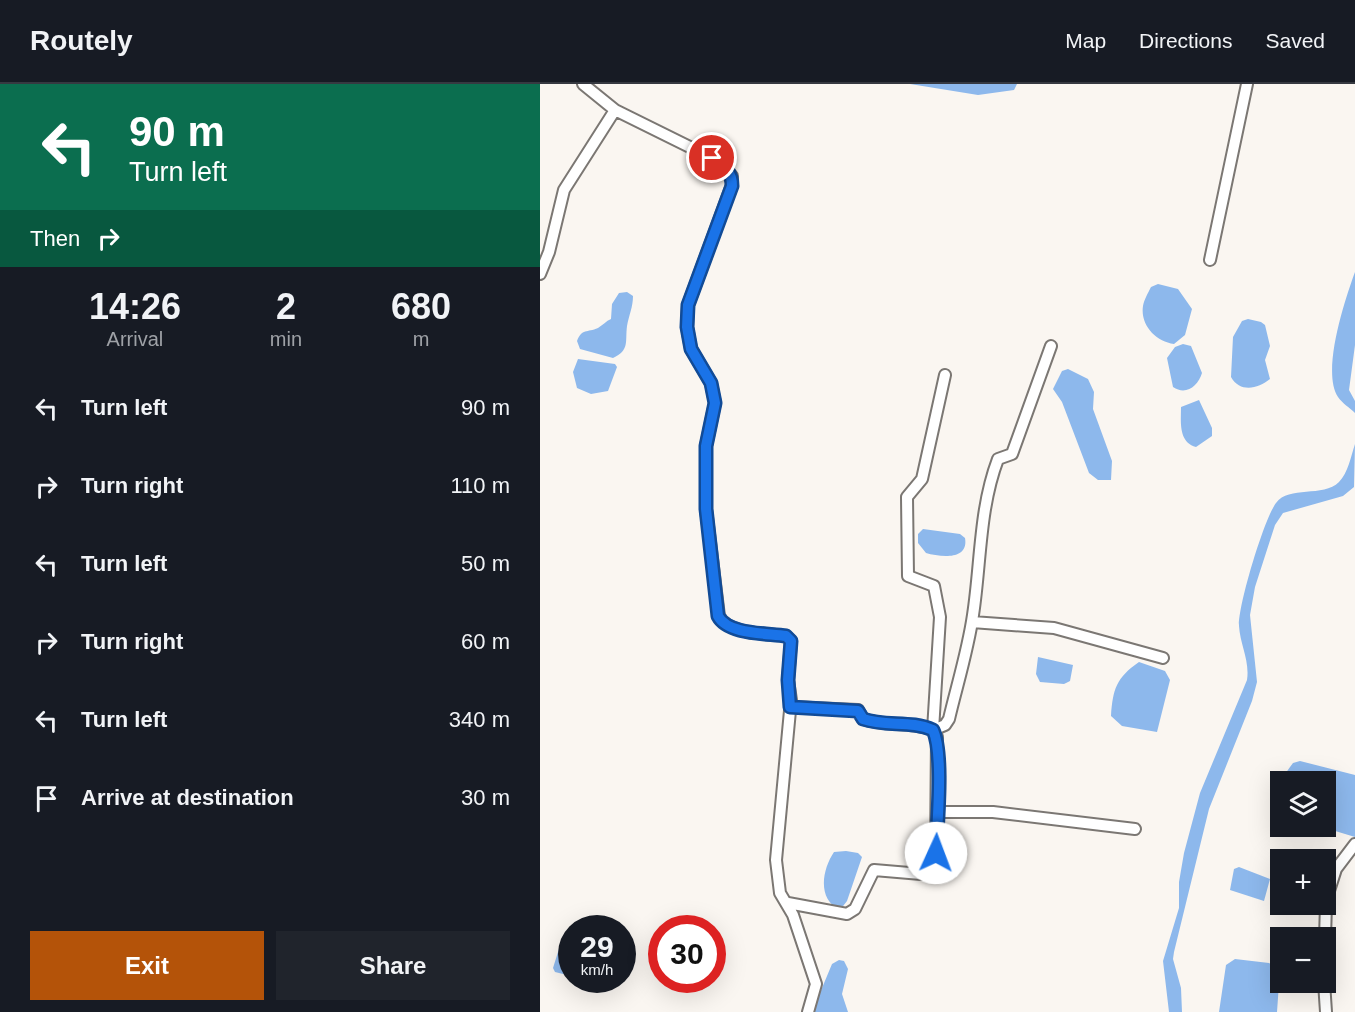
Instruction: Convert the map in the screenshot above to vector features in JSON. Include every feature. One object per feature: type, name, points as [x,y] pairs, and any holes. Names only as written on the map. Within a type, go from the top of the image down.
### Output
[{"type":"street","points":[[583,84],[615,110],[712,158],[732,176],[732,186],[688,305],[687,327],[691,349],[711,383],[715,403],[706,446],[706,509],[718,616],[722,623],[731,627],[786,636],[791,641],[788,680],[790,707],[776,860],[780,893],[788,903],[816,984],[808,1012]]},
{"type":"street","points":[[1210,260],[1247,84]]},
{"type":"street","points":[[540,274],[549,252],[564,190],[615,110]]},
{"type":"street","points":[[790,707],[851,709],[858,711],[863,719],[879,724],[921,725],[933,730],[945,725],[949,719],[972,622],[978,560],[992,475],[998,459],[1012,454],[1051,346]]},
{"type":"street","points":[[788,903],[847,914],[855,909],[874,870],[921,873],[932,866],[936,853],[936,737],[933,730],[940,617],[934,586],[908,576],[907,497],[922,479],[945,375]]},
{"type":"street","points":[[972,622],[1054,628],[1163,658]]},
{"type":"street","points":[[937,812],[993,812],[1135,829]]},
{"type":"street","points":[[1336,869],[1355,844]]},
{"type":"street","points":[[1325,993],[1326,1012]]},
{"type":"water","points":[[910,84],[1017,84],[1014,90],[978,95]]},
{"type":"water","points":[[1355,272],[1355,345],[1349,390],[1355,401],[1355,413],[1338,397],[1333,386],[1332,371],[1336,335]]},
{"type":"water","points":[[1158,284],[1178,289],[1192,309],[1185,335],[1174,344],[1155,336],[1144,320],[1145,299],[1151,287]]},
{"type":"water","points":[[627,292],[633,296],[633,300],[627,326],[626,345],[622,352],[613,358],[580,349],[577,341],[581,334],[598,328],[611,319],[612,304],[619,293]]},
{"type":"water","points":[[1248,319],[1265,325],[1270,346],[1265,360],[1270,379],[1249,388],[1239,385],[1231,377],[1233,337],[1242,321]]},
{"type":"water","points":[[1183,344],[1191,346],[1202,373],[1194,386],[1187,390],[1178,390],[1173,387],[1167,358],[1175,347]]},
{"type":"water","points":[[578,359],[615,364],[617,367],[608,391],[591,394],[577,388],[573,372]]},
{"type":"water","points":[[1068,369],[1088,379],[1094,392],[1093,409],[1112,461],[1111,480],[1098,480],[1089,473],[1062,402],[1053,389],[1062,371]]},
{"type":"water","points":[[1199,400],[1212,428],[1212,436],[1196,447],[1186,441],[1183,436],[1181,407]]},
{"type":"water","points":[[1355,444],[1354,487],[1343,496],[1283,513],[1275,525],[1255,587],[1250,615],[1257,682],[1252,701],[1209,809],[1173,959],[1181,988],[1182,1012],[1169,1012],[1163,961],[1179,908],[1179,882],[1184,853],[1200,793],[1247,680],[1247,666],[1239,626],[1247,583],[1259,544],[1276,503],[1289,494],[1324,490],[1339,482],[1347,469]]},
{"type":"water","points":[[923,529],[960,534],[965,538],[963,551],[952,556],[926,553],[918,543],[918,534]]},
{"type":"water","points":[[1038,657],[1073,665],[1070,681],[1064,684],[1040,682],[1036,674]]},
{"type":"water","points":[[1139,662],[1165,671],[1170,680],[1157,732],[1122,726],[1111,716],[1117,685],[1125,673]]},
{"type":"water","points":[[1300,761],[1355,775],[1355,837],[1336,831],[1336,771],[1287,771],[1293,763]]},
{"type":"water","points":[[834,852],[858,853],[862,857],[847,901],[840,910],[828,899],[824,884],[827,867]]},
{"type":"water","points":[[1239,867],[1270,879],[1264,901],[1230,890],[1234,869]]},
{"type":"water","points":[[558,952],[558,973],[553,968]]},
{"type":"water","points":[[1235,959],[1270,964],[1270,993],[1278,993],[1277,1012],[1219,1012],[1226,965]]},
{"type":"water","points":[[839,960],[844,961],[848,969],[842,994],[848,1012],[812,1012],[832,964]]},
{"type":"route","points":[[712,158],[728,170],[732,176],[732,186],[688,305],[687,327],[691,349],[711,383],[715,403],[706,446],[706,509],[718,616],[722,623],[731,627],[786,636],[791,641],[788,680],[790,707],[843,708],[858,711],[863,719],[879,724],[921,725],[933,730],[936,737],[937,770],[936,853]]}]
